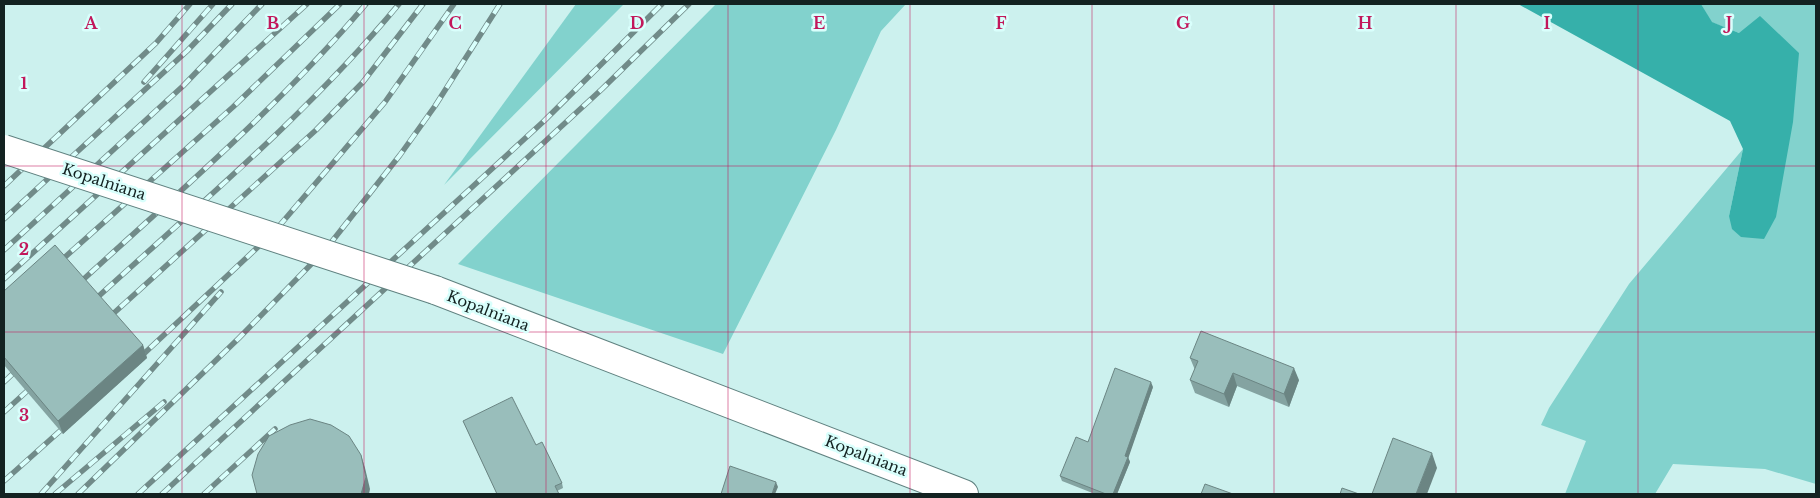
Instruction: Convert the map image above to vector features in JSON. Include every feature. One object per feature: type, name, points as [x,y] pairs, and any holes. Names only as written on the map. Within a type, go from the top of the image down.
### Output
[{"type":"street","name":"Kopalniana","points":[[4,149],[435,290],[964,494]]},
{"type":"shaded area","points":[[576,4],[624,4],[444,185]]},
{"type":"shaded area","points":[[716,4],[906,4],[881,31],[836,130],[723,354],[458,264]]},
{"type":"shaded area","points":[[1518,4],[1701,4],[1712,22],[1739,33],[1760,16],[1799,53],[1793,122],[1776,217],[1764,239],[1741,237],[1732,229],[1729,216],[1743,149],[1730,121]]},
{"type":"shaded area","points":[[1701,4],[1816,4],[1816,484],[1765,469],[1673,464],[1655,494],[1565,494],[1586,441],[1541,425],[1549,408],[1629,284],[1743,149],[1729,216],[1764,239],[1739,33],[1711,22]]},
{"type":"building","points":[[55,245],[143,345],[58,421],[4,357],[4,291]]},
{"type":"building","points":[[1201,331],[1294,368],[1284,394],[1233,373],[1224,394],[1190,380],[1198,361],[1190,358]]},
{"type":"building","points":[[1115,368],[1151,382],[1125,456],[1128,457],[1113,494],[1106,494],[1060,476],[1076,437],[1088,442]]},
{"type":"building","points":[[512,397],[536,445],[542,442],[562,483],[555,486],[559,494],[497,494],[463,421]]},
{"type":"building","points":[[310,419],[331,425],[349,436],[361,455],[366,477],[361,494],[257,494],[252,475],[258,454],[269,436],[290,425]]},
{"type":"building","points":[[1393,438],[1432,453],[1416,494],[1372,494]]},
{"type":"building","points":[[730,466],[776,482],[772,494],[721,494]]},
{"type":"building","points":[[1205,484],[1233,494],[1201,494]]},
{"type":"building","points":[[1342,488],[1359,494],[1340,494]]},
{"type":"railway","points":[[4,186],[156,43],[190,4]]},
{"type":"railway","points":[[144,82],[213,4]]},
{"type":"railway","points":[[4,219],[187,51],[232,4]]},
{"type":"railway","points":[[4,250],[183,86],[262,4]]},
{"type":"railway","points":[[4,279],[307,4]]},
{"type":"railway","points":[[55,266],[233,107],[340,4]]},
{"type":"railway","points":[[74,288],[224,151],[297,79],[366,4]]},
{"type":"railway","points":[[89,305],[249,160],[327,84],[399,4]]},
{"type":"railway","points":[[104,322],[316,130],[363,82],[423,4]]},
{"type":"railway","points":[[134,363],[274,232],[385,102],[454,4]]},
{"type":"railway","points":[[78,494],[239,338],[326,249],[400,155],[435,106],[500,4]]},
{"type":"railway","points":[[138,494],[544,121],[662,4]]},
{"type":"railway","points":[[162,494],[602,89],[689,4]]},
{"type":"railway","points":[[41,494],[221,292]]},
{"type":"railway","points":[[4,382],[22,365]]},
{"type":"railway","points":[[4,412],[37,382]]},
{"type":"railway","points":[[55,494],[164,402]]},
{"type":"railway","points":[[4,481],[70,422]]},
{"type":"railway","points":[[204,494],[275,429]]}]
